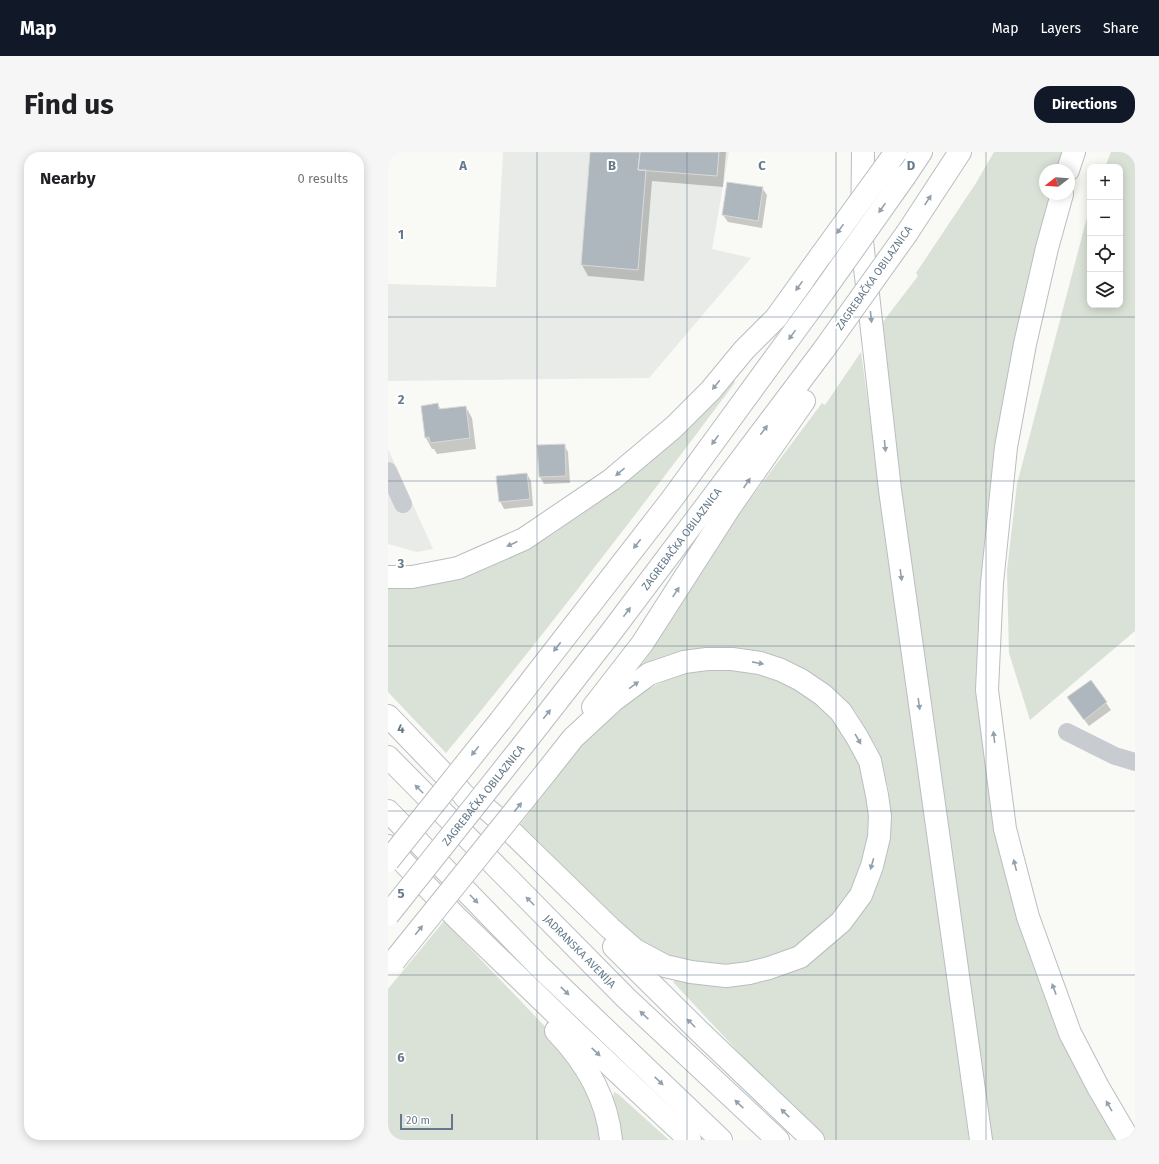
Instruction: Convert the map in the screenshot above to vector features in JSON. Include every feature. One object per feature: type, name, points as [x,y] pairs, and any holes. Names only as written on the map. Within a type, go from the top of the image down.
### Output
[{"type":"highway","points":[[863,152],[862,240],[890,490],[981,1140]]},
{"type":"highway","points":[[388,577],[412,577],[458,568],[524,539],[611,480],[674,427],[711,390],[744,350],[776,318],[896,152]]},
{"type":"highway","points":[[388,861],[500,721],[672,499],[823,292],[921,152]]},
{"type":"highway","name":"ZAGREBAČKA OBILAZNICA","points":[[388,914],[614,629],[825,348],[907,233],[960,152]]},
{"type":"highway","points":[[1070,164],[1074,152]]},
{"type":"highway","points":[[1060,200],[1047,248],[1025,344],[1006,447],[992,583],[988,690],[1005,829],[1028,917],[1070,1033],[1129,1140]]},
{"type":"highway","points":[[573,738],[582,720],[642,644],[730,507],[821,377],[825,348]]},
{"type":"highway","points":[[391,965],[547,770],[573,738],[614,700],[649,674],[684,662],[707,659],[760,663],[782,670],[802,680],[823,695],[841,712],[870,761],[880,816],[878,837],[872,866],[861,895],[841,922],[800,957],[769,968],[749,973],[726,976],[691,972],[665,966],[635,950],[610,928],[496,817],[482,805],[465,797]]},
{"type":"highway","points":[[388,716],[465,797],[693,1026],[813,1140]]},
{"type":"highway","name":"JADRANSKA AVENIJA","points":[[388,757],[626,998],[778,1140]]},
{"type":"highway","points":[[388,811],[540,967],[721,1140]]},
{"type":"highway","points":[[388,846],[457,918],[578,1035],[690,1140]]},
{"type":"highway","points":[[457,918],[464,934],[473,947],[569,1044],[594,1082],[600,1095],[610,1125],[611,1140]]},
{"type":"street","points":[[388,471],[403,504]]},
{"type":"street","points":[[1067,732],[1115,756],[1135,762]]},
{"type":"shaded area","points":[[503,152],[729,152],[712,249],[751,258],[649,378],[388,381],[388,284],[496,287]]},
{"type":"shaded area","points":[[994,152],[1064,152],[1060,164],[1039,164],[1039,200],[1049,200],[1020,317],[1001,416],[987,510],[981,590],[1019,924],[1042,990],[1068,1054],[1090,1096],[1117,1140],[991,1140],[879,327],[918,276],[916,273],[976,183]]},
{"type":"shaded area","points":[[1111,152],[1135,152],[1135,631],[1030,720],[1009,653],[1007,571],[1017,484],[1087,217],[1087,308],[1123,308],[1123,164],[1106,164]]},
{"type":"shaded area","points":[[861,352],[969,1140],[825,1140],[775,1091],[673,982],[677,978],[797,966],[889,838],[891,810],[888,787],[877,748],[855,711],[821,679],[792,662],[741,648],[707,648],[646,667],[642,664],[733,522],[822,403],[825,405]]},
{"type":"shaded area","points":[[733,380],[735,381],[734,384],[628,524],[520,662],[446,753],[388,692],[388,586],[470,574],[522,552],[555,533],[613,489]]},
{"type":"shaded area","points":[[388,449],[433,549],[417,552],[388,544]]},
{"type":"shaded area","points":[[708,669],[738,669],[772,676],[804,693],[829,713],[861,762],[871,811],[869,837],[856,884],[828,923],[797,946],[784,953],[766,959],[737,965],[707,966],[672,957],[656,950],[636,938],[518,827],[586,741],[625,704],[647,690],[688,672]]},
{"type":"shaded area","points":[[444,921],[557,1039],[591,1095],[602,1140],[388,1140],[388,989]]},
{"type":"shaded area","points":[[614,1092],[669,1140],[621,1140],[613,1098]]},
{"type":"building","points":[[590,152],[640,152],[638,170],[646,170],[638,270],[581,265]]},
{"type":"building","points":[[640,152],[719,152],[717,176],[638,170]]},
{"type":"building","points":[[727,182],[763,187],[758,221],[722,215]]},
{"type":"building","points":[[438,403],[439,409],[466,406],[470,438],[430,443],[429,437],[425,438],[421,406]]},
{"type":"building","points":[[565,444],[566,476],[539,477],[537,445]]},
{"type":"building","points":[[527,473],[530,499],[499,502],[496,476]]},
{"type":"building","points":[[1091,680],[1107,702],[1084,720],[1067,697]]}]
